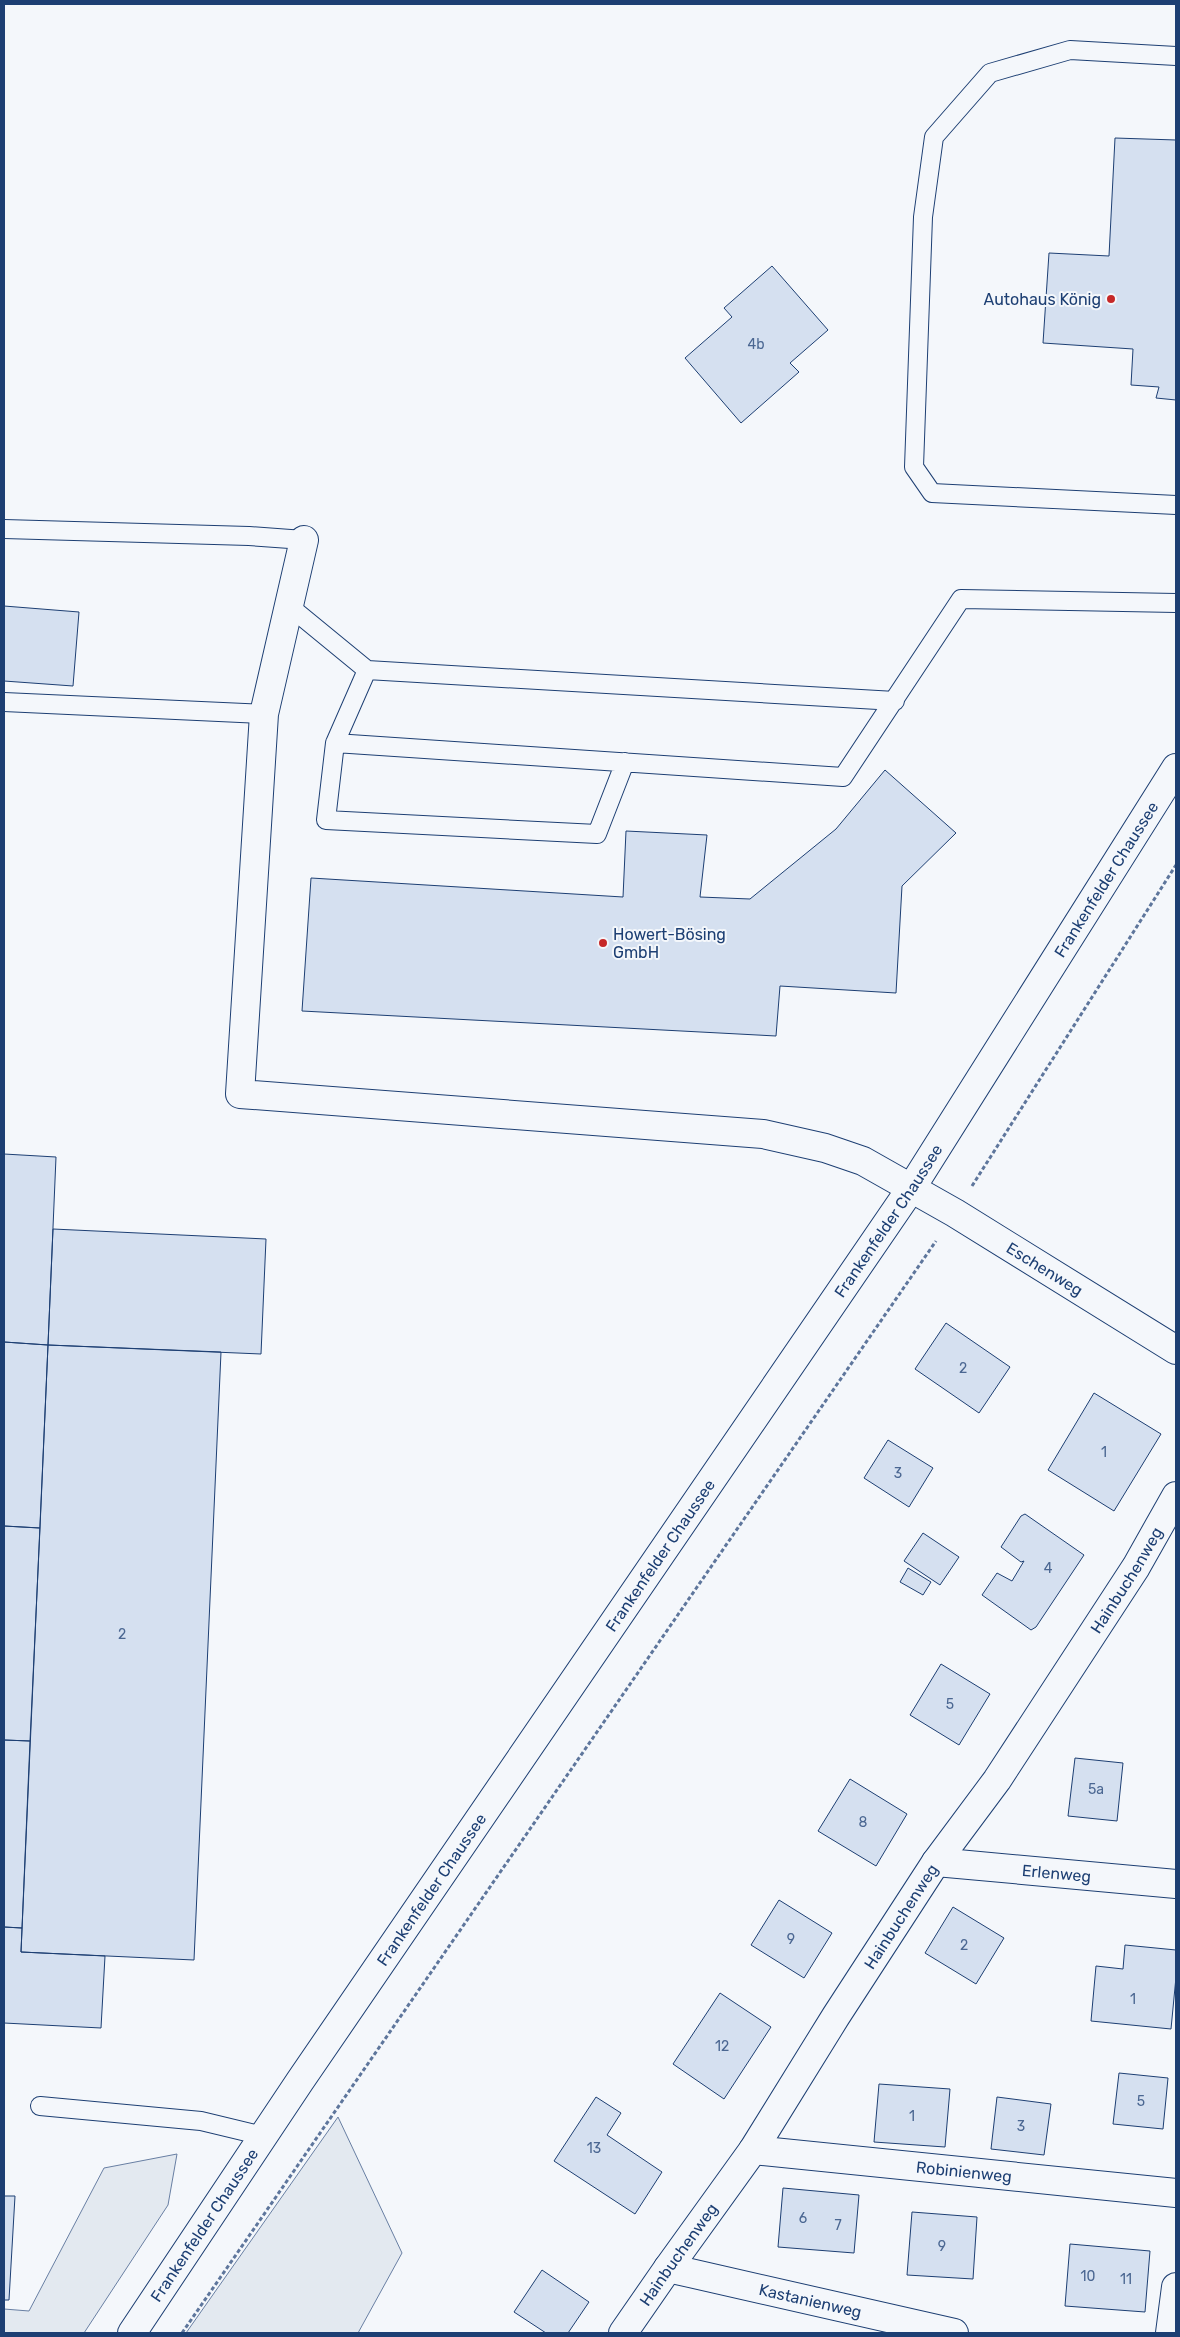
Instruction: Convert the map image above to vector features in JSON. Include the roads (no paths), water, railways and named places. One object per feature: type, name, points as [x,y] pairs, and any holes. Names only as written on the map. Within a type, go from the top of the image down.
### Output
[{"type":"street","points":[[264,714],[304,540]]},
{"type":"street","name":"Eschenweg","points":[[264,714],[240,1094],[763,1134],[825,1148],[856,1158],[912,1187],[1176,1350]]},
{"type":"street","name":"Frankenfelder Chaussee","points":[[132,2333],[263,2136],[912,1187],[1176,768]]},
{"type":"street","name":"Hainbuchenweg","points":[[624,2333],[753,2150],[836,2016],[936,1862],[997,1780],[1136,1568],[1176,1496]]},
{"type":"street","name":"Erlenweg","points":[[936,1862],[1176,1884]]},
{"type":"street","name":"Robinienweg","points":[[753,2150],[1176,2193]]},
{"type":"street","name":"Kastanienweg","points":[[668,2268],[954,2333]]},
{"type":"street","points":[[1170,2333],[1176,2287]]},
{"type":"lane","points":[[1176,56],[1070,50],[990,73],[934,137],[923,217],[914,467],[932,492],[1176,505]]},
{"type":"lane","points":[[4,529],[249,536],[304,540]]},
{"type":"lane","points":[[335,743],[843,778],[961,599],[1176,603]]},
{"type":"lane","points":[[288,606],[367,670],[895,701]]},
{"type":"lane","points":[[367,670],[335,743],[326,820],[597,834],[625,762]]},
{"type":"lane","points":[[4,702],[264,714]]},
{"type":"lane","points":[[40,2106],[201,2121],[263,2136]]},
{"type":"place","name":"Autohaus König","points":[[1111,299]]},
{"type":"place","name":"Howert-Bösing GmbH","points":[[603,943]]}]
